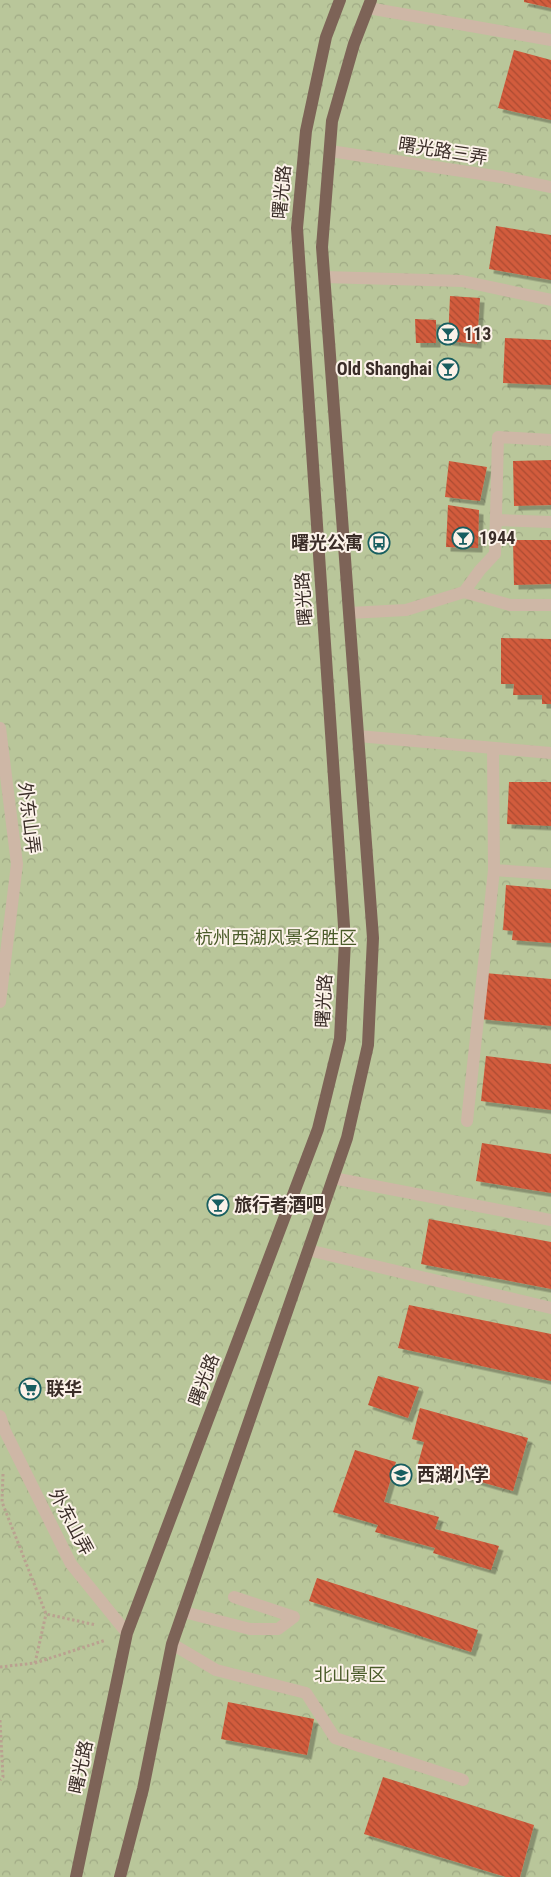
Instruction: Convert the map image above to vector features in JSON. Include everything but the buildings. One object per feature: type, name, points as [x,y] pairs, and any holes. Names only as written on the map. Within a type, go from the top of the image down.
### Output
[{"type":"main road","name":"曙光路","points":[[76,1877],[128,1633],[318,1129],[340,1040],[344,941],[296,228],[306,131],[326,38],[340,0]]},
{"type":"main road","points":[[120,1877],[143,1789],[172,1644],[347,1138],[368,1045],[373,938],[322,247],[332,121],[354,44],[369,4]]},
{"type":"street","points":[[369,4],[551,40]]},
{"type":"street","name":"曙光路三弄","points":[[330,151],[500,177],[551,187]]},
{"type":"street","points":[[324,277],[462,281],[551,300]]},
{"type":"street","points":[[464,592],[480,570],[495,554],[498,437],[551,440]]},
{"type":"street","points":[[496,520],[551,522]]},
{"type":"street","points":[[349,613],[406,610],[464,592],[510,605],[551,606]]},
{"type":"street","name":"外东山弄","points":[[0,728],[17,864],[0,1002]]},
{"type":"street","points":[[358,736],[551,753]]},
{"type":"street","points":[[467,1121],[494,870],[493,748]]},
{"type":"street","points":[[494,870],[551,874]]},
{"type":"street","points":[[333,1178],[551,1220]]},
{"type":"street","points":[[308,1250],[551,1308]]},
{"type":"street","name":"外东山弄","points":[[0,1416],[4,1431],[71,1564],[128,1633]]},
{"type":"street","points":[[184,1612],[250,1628],[278,1628],[294,1617],[234,1597]]},
{"type":"street","points":[[172,1644],[216,1670],[306,1693],[335,1738],[463,1780]]},
{"type":"path","points":[[3,1467],[2,1502],[46,1614],[35,1663]]},
{"type":"path","points":[[46,1614],[128,1633]]},
{"type":"path","points":[[0,1667],[35,1663],[128,1633]]},
{"type":"path","points":[[0,1720],[3,1777],[0,1780]]},
{"type":"green space","name":"杭州西湖风景名胜区","points":[[0,0],[551,0],[551,1877],[0,1877]]},
{"type":"place","name":"113","points":[[448,334]]},
{"type":"place","name":"Old Shanghai","points":[[448,369]]},
{"type":"place","name":"1944","points":[[463,538]]},
{"type":"place","name":"曙光公寓","points":[[379,543]]},
{"type":"place","name":"旅行者酒吧","points":[[218,1205]]},
{"type":"place","name":"联华","points":[[30,1389]]},
{"type":"place","name":"西湖小学","points":[[401,1475]]},
{"type":"park label","name":"北山景区","points":[[350,1675]]}]
